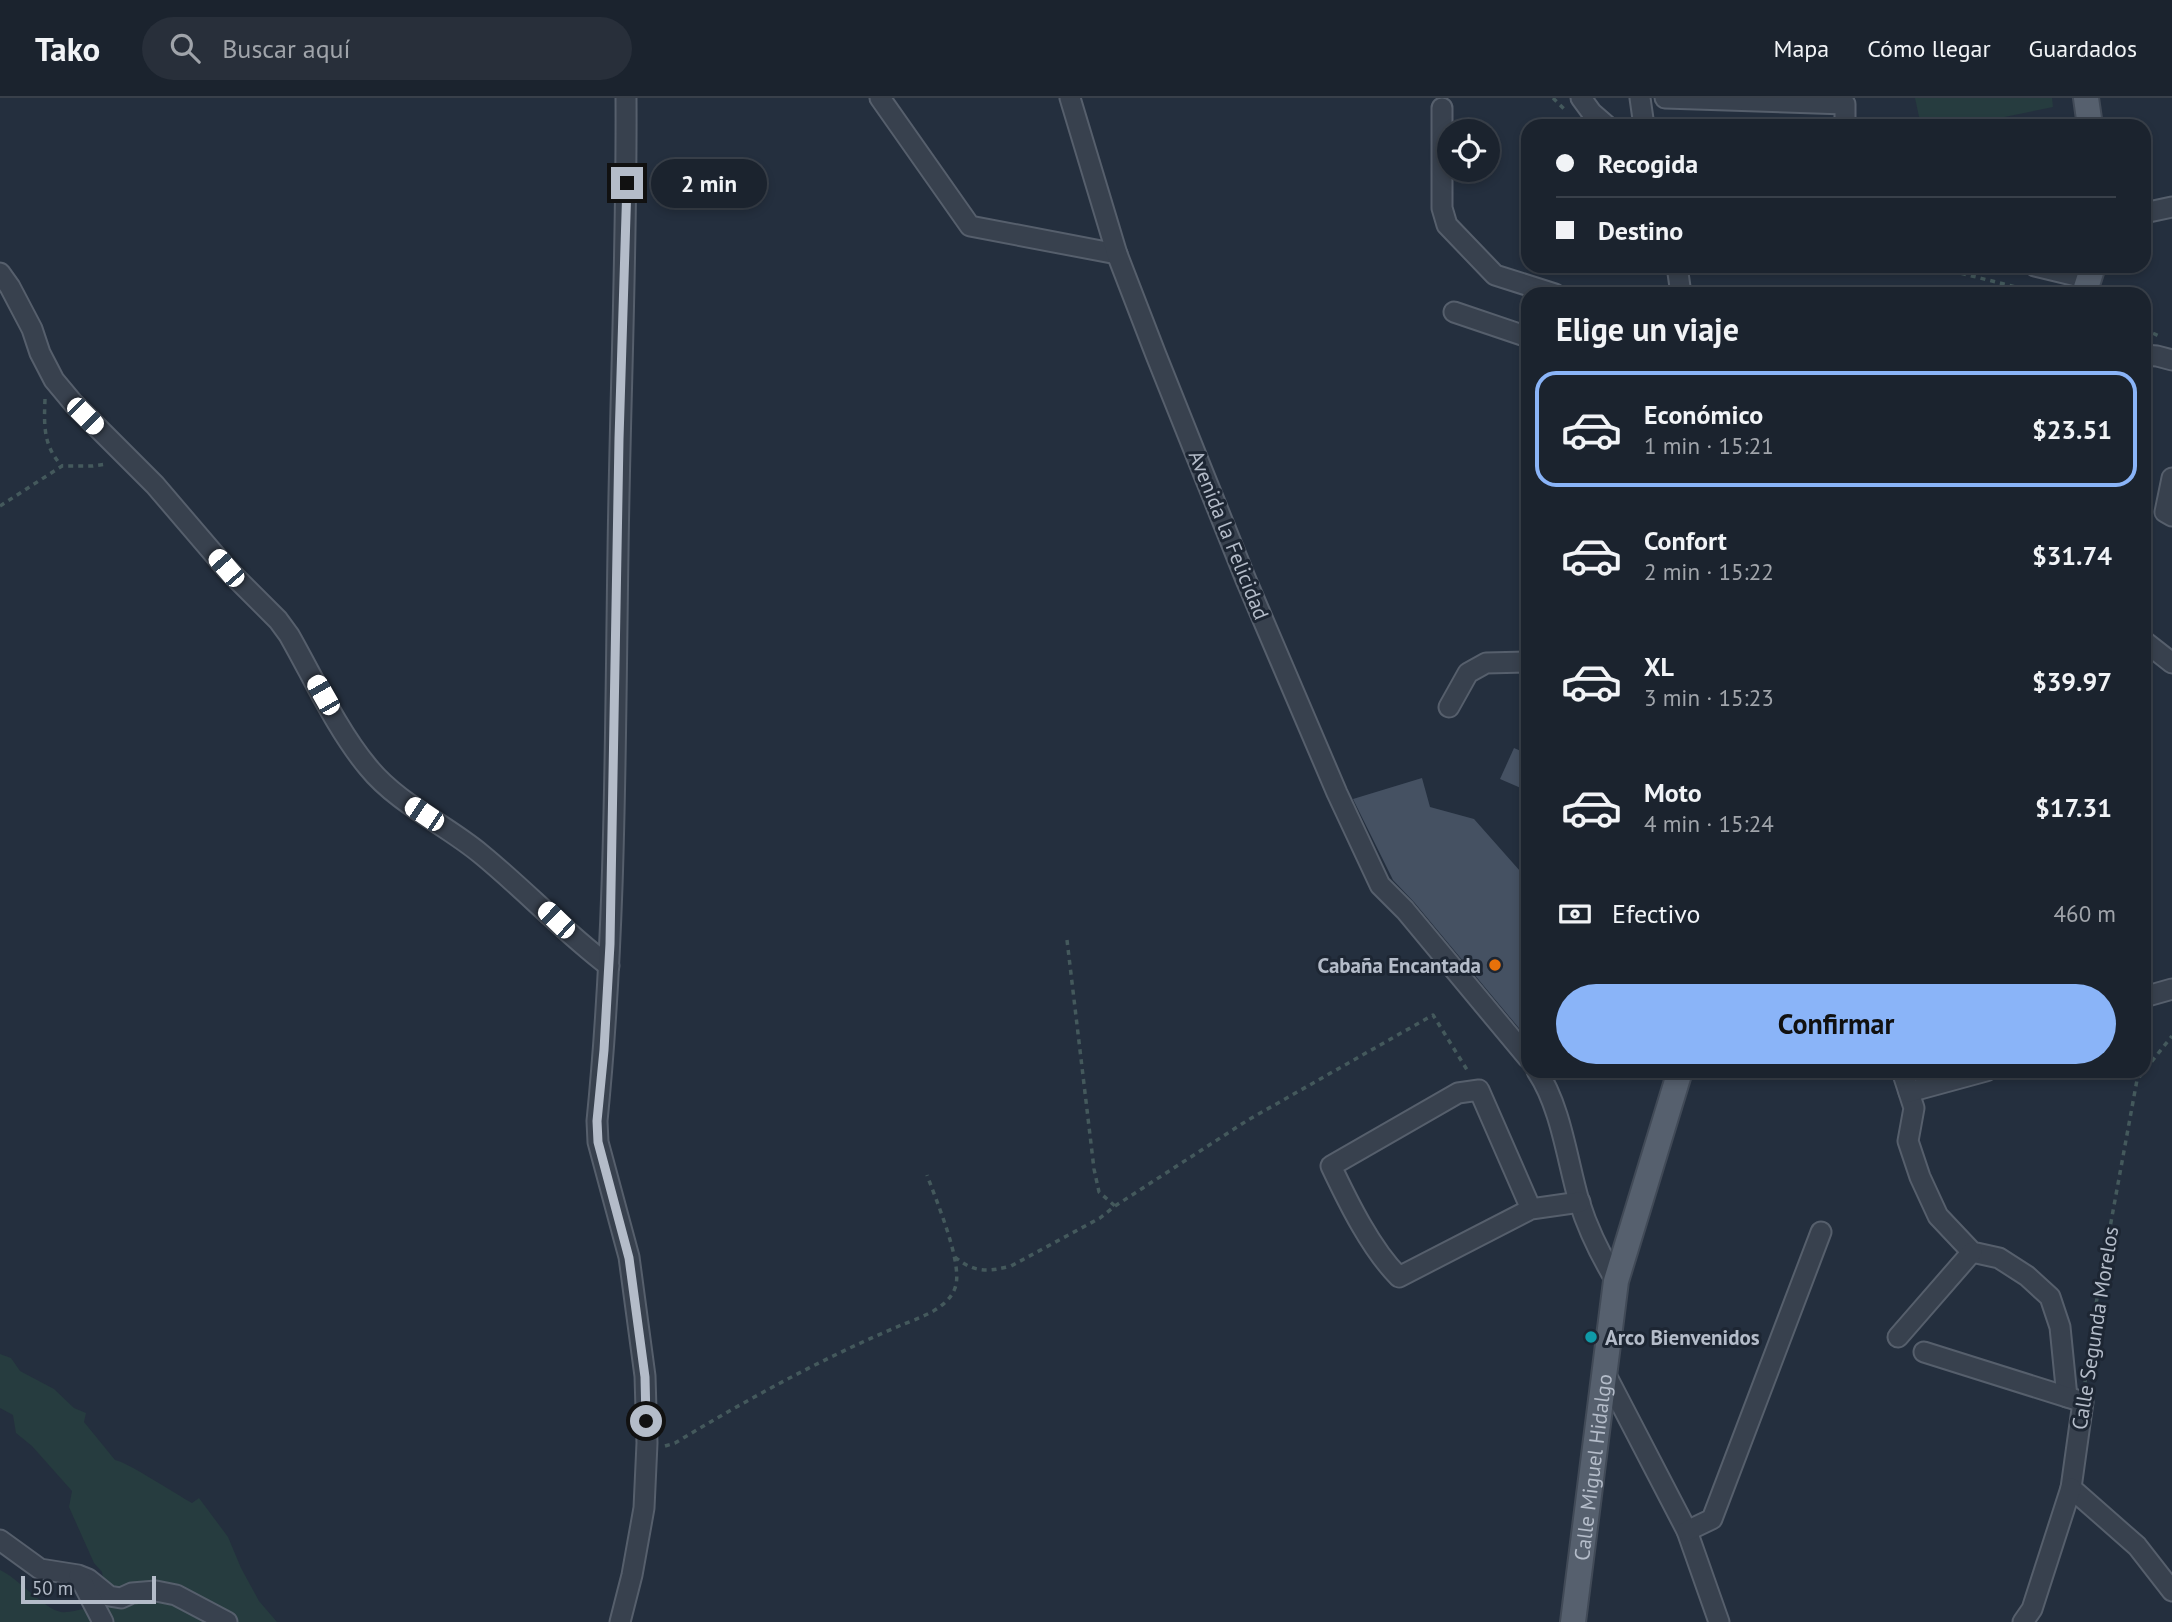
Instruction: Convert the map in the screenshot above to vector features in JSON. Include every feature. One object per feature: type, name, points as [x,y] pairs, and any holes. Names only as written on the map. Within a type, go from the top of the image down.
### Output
[{"type":"main road","points":[[2086,98],[2089,119]]},
{"type":"main road","name":"Calle Miguel Hidalgo","points":[[1573,1622],[1616,1281],[1678,1078]]},
{"type":"street","points":[[620,1622],[644,1508],[647,1453],[645,1377],[629,1258],[598,1142],[597,1121],[609,966],[619,439],[627,232],[626,98]]},
{"type":"street","points":[[880,98],[970,226],[1117,254]]},
{"type":"street","name":"Avenida la Felicidad","points":[[1070,98],[1117,254],[1251,593],[1337,793],[1380,885],[1405,910],[1521,1050]]},
{"type":"street","points":[[1581,98],[1599,119]]},
{"type":"street","points":[[1640,98],[1643,119]]},
{"type":"street","points":[[1665,98],[1845,104],[1845,119]]},
{"type":"street","points":[[1442,107],[1442,208],[1447,225],[1495,275],[1533,287]]},
{"type":"street","points":[[2151,212],[2172,207]]},
{"type":"street","points":[[0,273],[32,329],[54,380],[74,404],[155,485],[226,568],[278,620],[349,740],[381,782],[480,853],[583,947],[609,966]]},
{"type":"street","points":[[2062,273],[2089,280]]},
{"type":"street","points":[[1454,312],[1521,335]]},
{"type":"street","points":[[2151,356],[2172,360]]},
{"type":"street","points":[[2172,478],[2165,512],[2172,516]]},
{"type":"street","points":[[2151,646],[2172,663]]},
{"type":"street","points":[[1449,707],[1468,673],[1486,663],[1521,662]]},
{"type":"street","points":[[2151,995],[2172,989]]},
{"type":"street","points":[[1540,1078],[1550,1098],[1580,1202],[1599,1253],[1616,1281]]},
{"type":"street","points":[[1904,1078],[1914,1108],[1908,1141],[1920,1177],[1938,1216],[1972,1252],[1999,1258],[2027,1276],[2049,1297],[2060,1327],[2075,1399],[1924,1352]]},
{"type":"street","points":[[1909,1092],[1960,1078]]},
{"type":"street","points":[[1531,1209],[1479,1090],[1458,1093],[1331,1166],[1342,1190],[1387,1265],[1399,1277],[1531,1209],[1580,1202]]},
{"type":"street","points":[[1687,1531],[1712,1519],[1821,1232]]},
{"type":"street","points":[[1898,1337],[1972,1252]]},
{"type":"street","points":[[1605,1375],[1687,1531],[1719,1622]]},
{"type":"street","name":"Calle Segunda Morelos","points":[[2023,1622],[2032,1609],[2071,1488],[2075,1399]]},
{"type":"street","points":[[2071,1488],[2137,1546],[2172,1591]]},
{"type":"street","points":[[0,1540],[40,1569],[78,1575],[88,1579],[110,1596],[121,1598],[132,1593],[156,1591],[176,1595],[227,1622]]},
{"type":"street","points":[[78,1575],[103,1622]]},
{"type":"path","points":[[1960,273],[2016,287]]},
{"type":"path","points":[[2151,332],[2167,339]]},
{"type":"path","points":[[49,370],[45,393],[44,431],[49,447],[62,466]]},
{"type":"path","points":[[0,506],[62,466],[133,463]]},
{"type":"path","points":[[1068,940],[1094,1169],[1099,1192],[1115,1206]]},
{"type":"path","points":[[955,1257],[974,1270],[996,1270],[1011,1266],[1100,1218],[1248,1120],[1433,1015],[1479,1090]]},
{"type":"path","name":"Calle Segunda Morelos","points":[[2151,1062],[2172,1036]]},
{"type":"path","name":"Calle Segunda Morelos","points":[[2075,1399],[2096,1304],[2139,1078]]},
{"type":"path","points":[[647,1453],[675,1443],[804,1369],[936,1310],[948,1300],[956,1288],[955,1257],[928,1175]]},
{"type":"green space","points":[[1915,98],[2052,98],[2053,107],[1994,119],[1920,119]]},
{"type":"green space","points":[[0,1354],[11,1358],[20,1371],[54,1389],[74,1408],[86,1413],[84,1422],[115,1460],[192,1503],[199,1498],[228,1537],[259,1601],[277,1622],[0,1622],[0,1570],[54,1610],[64,1612],[84,1609],[94,1616],[91,1601],[108,1609],[102,1572],[94,1563],[69,1507],[72,1491],[32,1446],[16,1433],[13,1415],[0,1408]]},
{"type":"building","points":[[1514,748],[1521,751],[1521,788],[1500,779]]},
{"type":"building","name":"Cabaña Encantada","points":[[1422,778],[1430,807],[1474,819],[1521,872],[1521,1031],[1393,880],[1353,799]]},
{"type":"place","name":"Cabaña Encantada","points":[[1495,965]]},
{"type":"place","name":"Arco Bienvenidos","points":[[1591,1337]]},
{"type":"route","points":[[627,183],[619,439],[610,944],[597,1121],[598,1142],[629,1258],[645,1377],[646,1421]]}]
